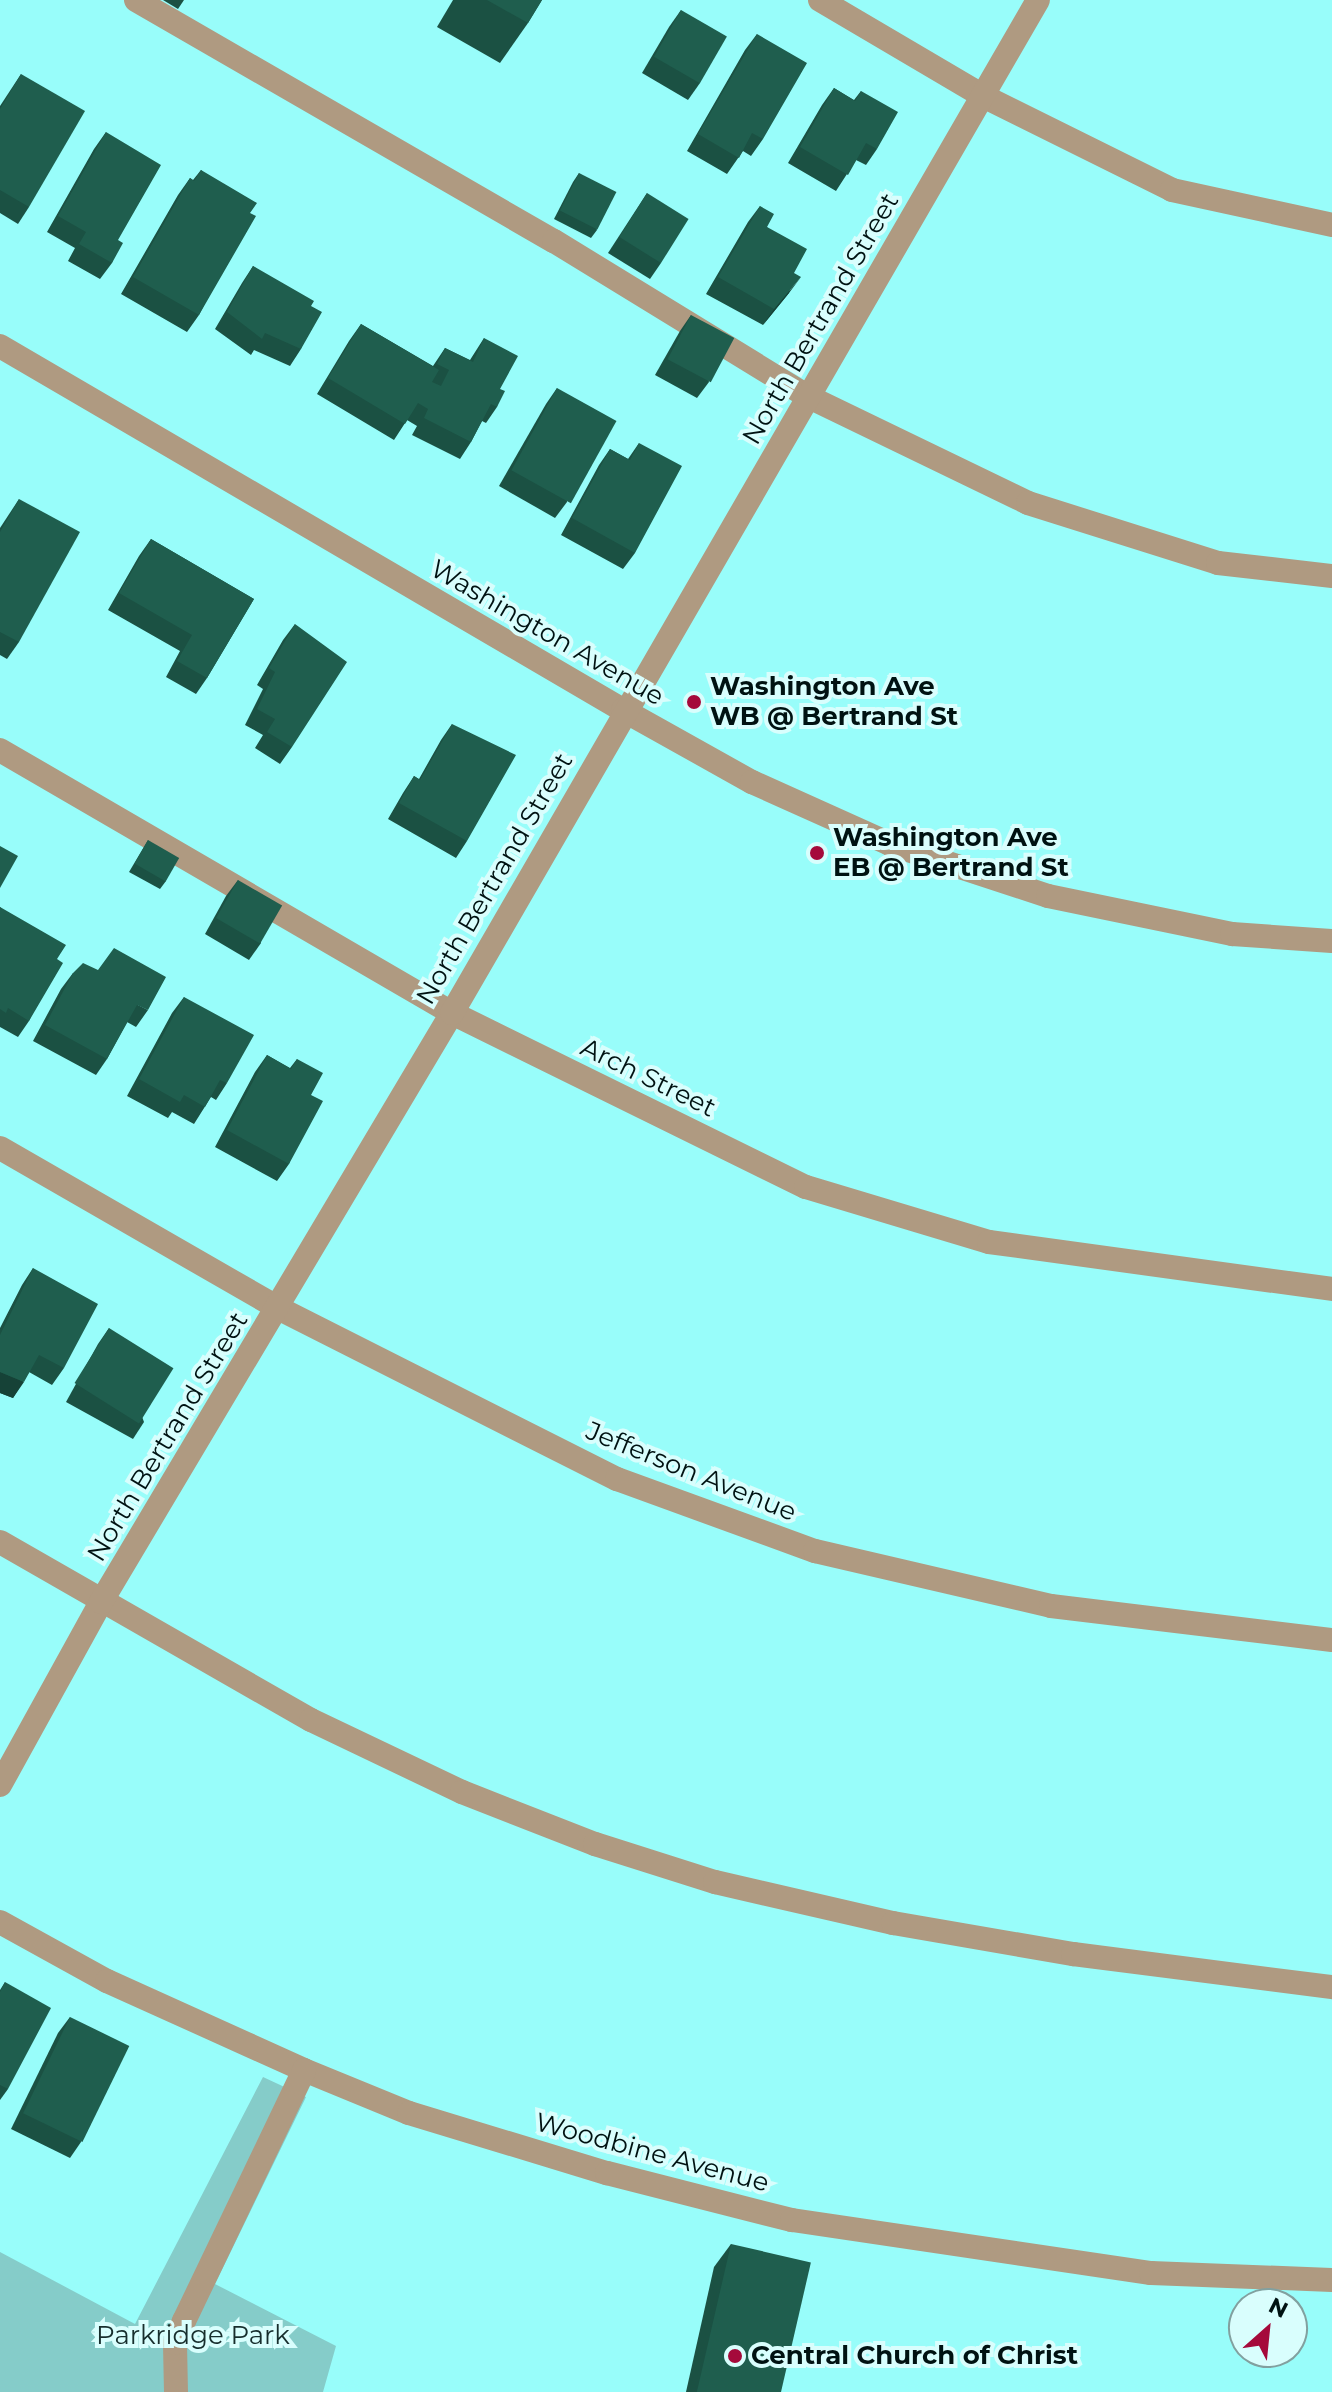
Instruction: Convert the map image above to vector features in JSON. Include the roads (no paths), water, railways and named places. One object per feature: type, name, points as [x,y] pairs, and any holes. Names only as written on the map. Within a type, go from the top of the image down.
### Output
[{"type":"street","points":[[136,0],[554,241],[809,397],[1028,503],[1218,563],[1332,576]]},
{"type":"street","points":[[820,0],[983,96],[1172,190],[1332,225]]},
{"type":"street","name":"North Bertrand Street","points":[[0,1785],[101,1602],[452,1013],[623,710],[809,397],[1038,0]]},
{"type":"street","name":"Washington Avenue","points":[[0,346],[623,710],[752,782],[890,844],[1048,896],[1232,934],[1332,941]]},
{"type":"street","name":"Arch Street","points":[[0,750],[452,1013],[806,1187],[989,1242],[1332,1289]]},
{"type":"street","name":"Jefferson Avenue","points":[[0,1148],[278,1308],[617,1479],[815,1551],[1051,1606],[1332,1640]]},
{"type":"street","points":[[0,1542],[311,1720],[462,1792],[595,1844],[715,1882],[893,1923],[1073,1954],[1332,1987]]},
{"type":"street","name":"Woodbine Avenue","points":[[0,1922],[107,1981],[304,2070],[409,2113],[576,2164],[792,2220],[1151,2273],[1332,2280]]},
{"type":"street","points":[[176,2392],[175,2343],[193,2297],[304,2070]]},
{"type":"place","name":"Washington Ave WB @ Bertrand St","points":[[694,702]]},
{"type":"place","name":"Washington Ave EB @ Bertrand St","points":[[817,853]]},
{"type":"place","name":"Central Church of Christ","points":[[735,2356]]},
{"type":"park label","name":"Parkridge Park","points":[[193,2336]]}]
